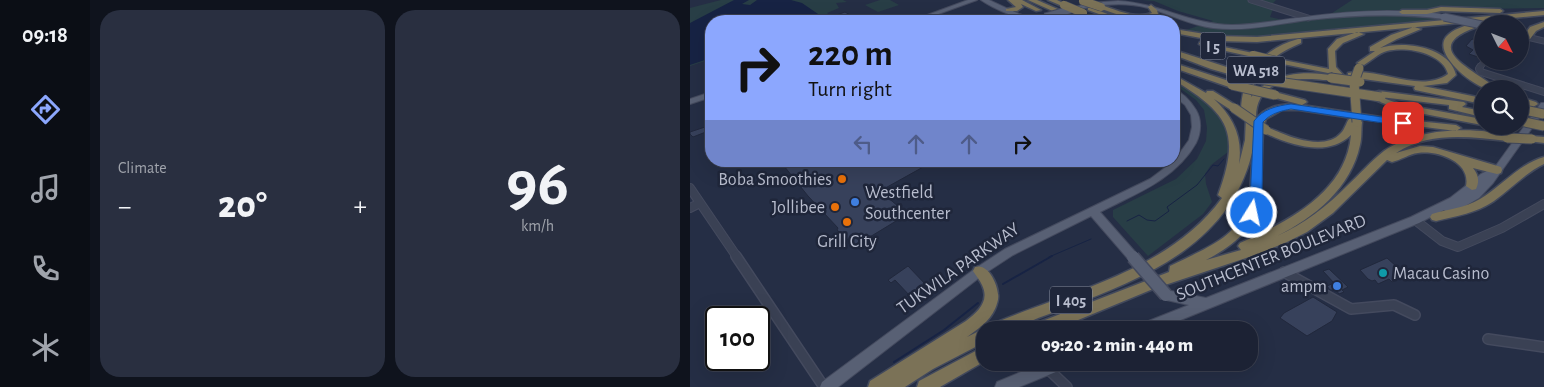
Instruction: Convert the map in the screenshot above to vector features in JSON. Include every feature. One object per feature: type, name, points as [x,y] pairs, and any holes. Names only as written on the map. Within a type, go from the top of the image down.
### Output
[{"type":"highway","points":[[1008,10],[1020,7],[1011,0]]},
{"type":"highway","points":[[1017,0],[1049,15]]},
{"type":"highway","points":[[1030,0],[1061,15]]},
{"type":"highway","points":[[1030,0],[1066,15]]},
{"type":"highway","points":[[1051,0],[1100,7],[1128,15]]},
{"type":"highway","points":[[1073,3],[1092,15]]},
{"type":"highway","points":[[1100,7],[1123,15]]},
{"type":"highway","points":[[1151,7],[1156,12],[1152,15]]},
{"type":"highway","points":[[1086,11],[1102,15]]},
{"type":"highway","points":[[1152,15],[1166,12]]},
{"type":"highway","points":[[1402,12],[1544,14]]},
{"type":"highway","points":[[1180,78],[1197,85],[1266,130],[1290,141],[1320,144],[1333,142],[1343,138],[1354,121],[1354,82],[1376,46],[1394,36],[1417,29],[1544,14]]},
{"type":"highway","points":[[1477,80],[1468,75],[1453,60],[1447,48],[1448,37],[1457,30],[1474,25],[1544,14]]},
{"type":"highway","name":"WA 518","points":[[1247,149],[1246,92],[1254,72],[1268,56],[1292,43],[1339,31],[1446,19],[1544,14]]},
{"type":"highway","points":[[1446,19],[1347,38],[1333,46],[1330,51],[1332,67],[1338,76],[1346,82],[1376,99],[1415,110],[1474,121]]},
{"type":"highway","points":[[1529,32],[1544,24]]},
{"type":"highway","points":[[1180,32],[1212,39],[1245,41],[1281,39],[1339,31]]},
{"type":"highway","name":"I 5","points":[[1180,38],[1329,74]]},
{"type":"highway","points":[[1247,149],[1251,130],[1252,104],[1262,90],[1275,82],[1294,77],[1359,74],[1398,81],[1431,83],[1446,81],[1453,71],[1448,64],[1436,55],[1408,48],[1384,49],[1359,74]]},
{"type":"highway","name":"I 5","points":[[1180,54],[1235,74]]},
{"type":"highway","name":"I 5","points":[[1180,58],[1262,81],[1380,95],[1474,103]]},
{"type":"highway","name":"I 5","points":[[1180,67],[1232,85],[1275,96],[1332,108],[1474,129]]},
{"type":"highway","points":[[1359,74],[1474,102]]},
{"type":"highway","points":[[1145,268],[1192,232],[1208,215],[1223,196],[1236,164],[1235,140],[1224,115],[1206,96],[1180,79]]},
{"type":"highway","name":"I 5","points":[[1380,95],[1474,112]]},
{"type":"highway","points":[[1529,103],[1544,106]]},
{"type":"highway","points":[[1138,288],[1223,246],[1245,226],[1256,200],[1259,121],[1264,115],[1273,110],[1291,106],[1387,121],[1468,129]]},
{"type":"highway","points":[[1529,111],[1544,114]]},
{"type":"highway","name":"I 405","points":[[1059,321],[1287,227],[1326,197],[1344,173],[1355,145],[1354,121]]},
{"type":"highway","points":[[1352,188],[1382,158],[1412,141],[1448,134],[1474,132]]},
{"type":"highway","name":"I 5","points":[[1539,132],[1544,140]]},
{"type":"highway","name":"I 405","points":[[1018,321],[1145,268],[1191,239],[1218,213],[1231,194],[1241,176],[1247,149]]},
{"type":"highway","points":[[1166,278],[1264,247],[1305,228],[1352,188],[1384,164],[1402,154],[1425,150],[1445,153],[1484,168],[1497,170]]},
{"type":"highway","points":[[1445,153],[1459,160],[1468,168],[1473,176],[1472,186]]},
{"type":"highway","points":[[1436,217],[1484,202],[1533,165],[1544,160]]},
{"type":"highway","points":[[876,387],[971,326],[984,315],[990,303],[992,291],[987,279],[980,271]]},
{"type":"highway","points":[[891,387],[928,364],[976,340]]},
{"type":"highway","points":[[925,387],[976,358]]},
{"type":"main road","points":[[976,0],[1008,15]]},
{"type":"main road","points":[[931,15],[976,0],[1019,15]]},
{"type":"main road","points":[[1048,15],[1073,3],[1108,1],[1130,2],[1174,15]]},
{"type":"main road","points":[[1180,17],[1195,23],[1224,27],[1360,12],[1402,12]]},
{"type":"main road","points":[[1434,12],[1446,19],[1474,24]]},
{"type":"main road","points":[[690,102],[705,96]]},
{"type":"main road","name":"TUKWILA PARKWAY","points":[[1180,97],[1189,105],[1195,115],[1195,134],[1188,151],[1180,160]]},
{"type":"main road","name":"SOUTHCENTER BOULEVARD","points":[[1415,220],[1436,217],[1475,195],[1490,181],[1544,106]]},
{"type":"main road","name":"TUKWILA PARKWAY","points":[[825,387],[980,271],[1021,245],[1153,181],[1171,167]]},
{"type":"main road","name":"SOUTHCENTER BOULEVARD","points":[[1163,321],[1415,220],[1454,201],[1484,176],[1497,170]]},
{"type":"main road","points":[[1110,228],[1106,211],[1115,199]]},
{"type":"main road","points":[[1092,210],[1110,228],[1183,313]]},
{"type":"main road","points":[[1166,295],[1207,303]]},
{"type":"main road","points":[[1002,387],[1043,371]]},
{"type":"street","points":[[1251,0],[1308,18]]},
{"type":"street","points":[[1529,37],[1544,41]]},
{"type":"street","points":[[1480,70],[1544,92]]},
{"type":"street","points":[[690,188],[695,205],[825,387]]},
{"type":"street","points":[[1415,220],[1442,241],[1458,247],[1502,228],[1544,204]]},
{"type":"street","points":[[1284,272],[1351,309],[1394,305],[1416,315]]},
{"type":"street","points":[[1488,339],[1544,347]]},
{"type":"street","points":[[1050,371],[1067,387]]},
{"type":"shaded area","points":[[721,0],[843,0],[847,2],[836,3],[839,8],[827,13],[829,15],[705,15],[705,61],[690,66],[690,8]]},
{"type":"shaded area","points":[[880,0],[890,0],[899,5],[878,12],[865,5]]},
{"type":"shaded area","points":[[1142,0],[1276,0],[1269,7],[1273,9],[1270,17],[1291,22],[1323,19],[1352,0],[1544,0],[1544,8],[1480,9],[1436,7],[1427,10],[1393,10],[1393,13],[1450,20],[1319,30],[1257,39],[1211,36],[1186,30],[1213,21],[1178,11],[1154,1]]},
{"type":"shaded area","points":[[1180,82],[1204,99],[1220,118],[1228,140],[1228,152],[1211,165],[1205,174],[1212,202],[1203,214],[1148,256],[1113,217],[1113,210],[1176,179],[1197,159],[1206,141],[1207,128],[1204,110],[1196,100],[1180,88]]},
{"type":"water","points":[[734,0],[749,0],[742,4],[750,5],[757,0],[791,0],[802,3],[820,15],[705,15]]},
{"type":"water","points":[[705,15],[705,60],[690,65],[690,23]]},
{"type":"building","points":[[845,12],[850,15],[837,15]]},
{"type":"building","points":[[1472,39],[1474,39],[1474,56],[1469,54],[1473,50],[1466,46]]},
{"type":"building","points":[[705,127],[705,132],[693,137],[690,132]]},
{"type":"building","name":"Westfield Southcenter","points":[[785,167],[923,167],[880,191],[906,215],[855,246],[837,230],[838,228],[808,196]]},
{"type":"building","name":"Macau Casino","points":[[1387,258],[1406,275],[1392,282],[1389,279],[1378,284],[1375,280],[1368,279],[1360,270]]},
{"type":"building","points":[[908,266],[927,286],[911,297],[895,280],[891,283],[888,280]]},
{"type":"building","points":[[1329,269],[1348,287],[1342,290],[1344,292],[1339,294],[1336,290],[1330,290],[1327,286],[1334,283],[1323,271]]},
{"type":"building","points":[[1313,297],[1337,312],[1332,321],[1307,336],[1280,318],[1284,313]]},
{"type":"waterway","points":[[1127,221],[1139,215],[1147,220],[1155,221],[1169,211],[1167,207],[1197,185],[1213,165],[1218,166],[1224,159]]},
{"type":"waterway","points":[[1049,257],[1091,239]]},
{"type":"waterway","points":[[1003,284],[1052,256]]},
{"type":"waterway","points":[[894,362],[944,330],[978,303]]},
{"type":"place","name":"Boba Smoothies","points":[[842,179]]},
{"type":"place","name":"Westfield Southcenter","points":[[855,202]]},
{"type":"place","name":"Jollibee","points":[[835,207]]},
{"type":"place","name":"Grill City","points":[[847,222]]},
{"type":"place","name":"Macau Casino","points":[[1383,273]]},
{"type":"place","name":"ampm","points":[[1337,286]]},
{"type":"route","points":[[1252,213],[1256,200],[1259,121],[1264,115],[1278,108],[1291,106],[1403,123]]}]
